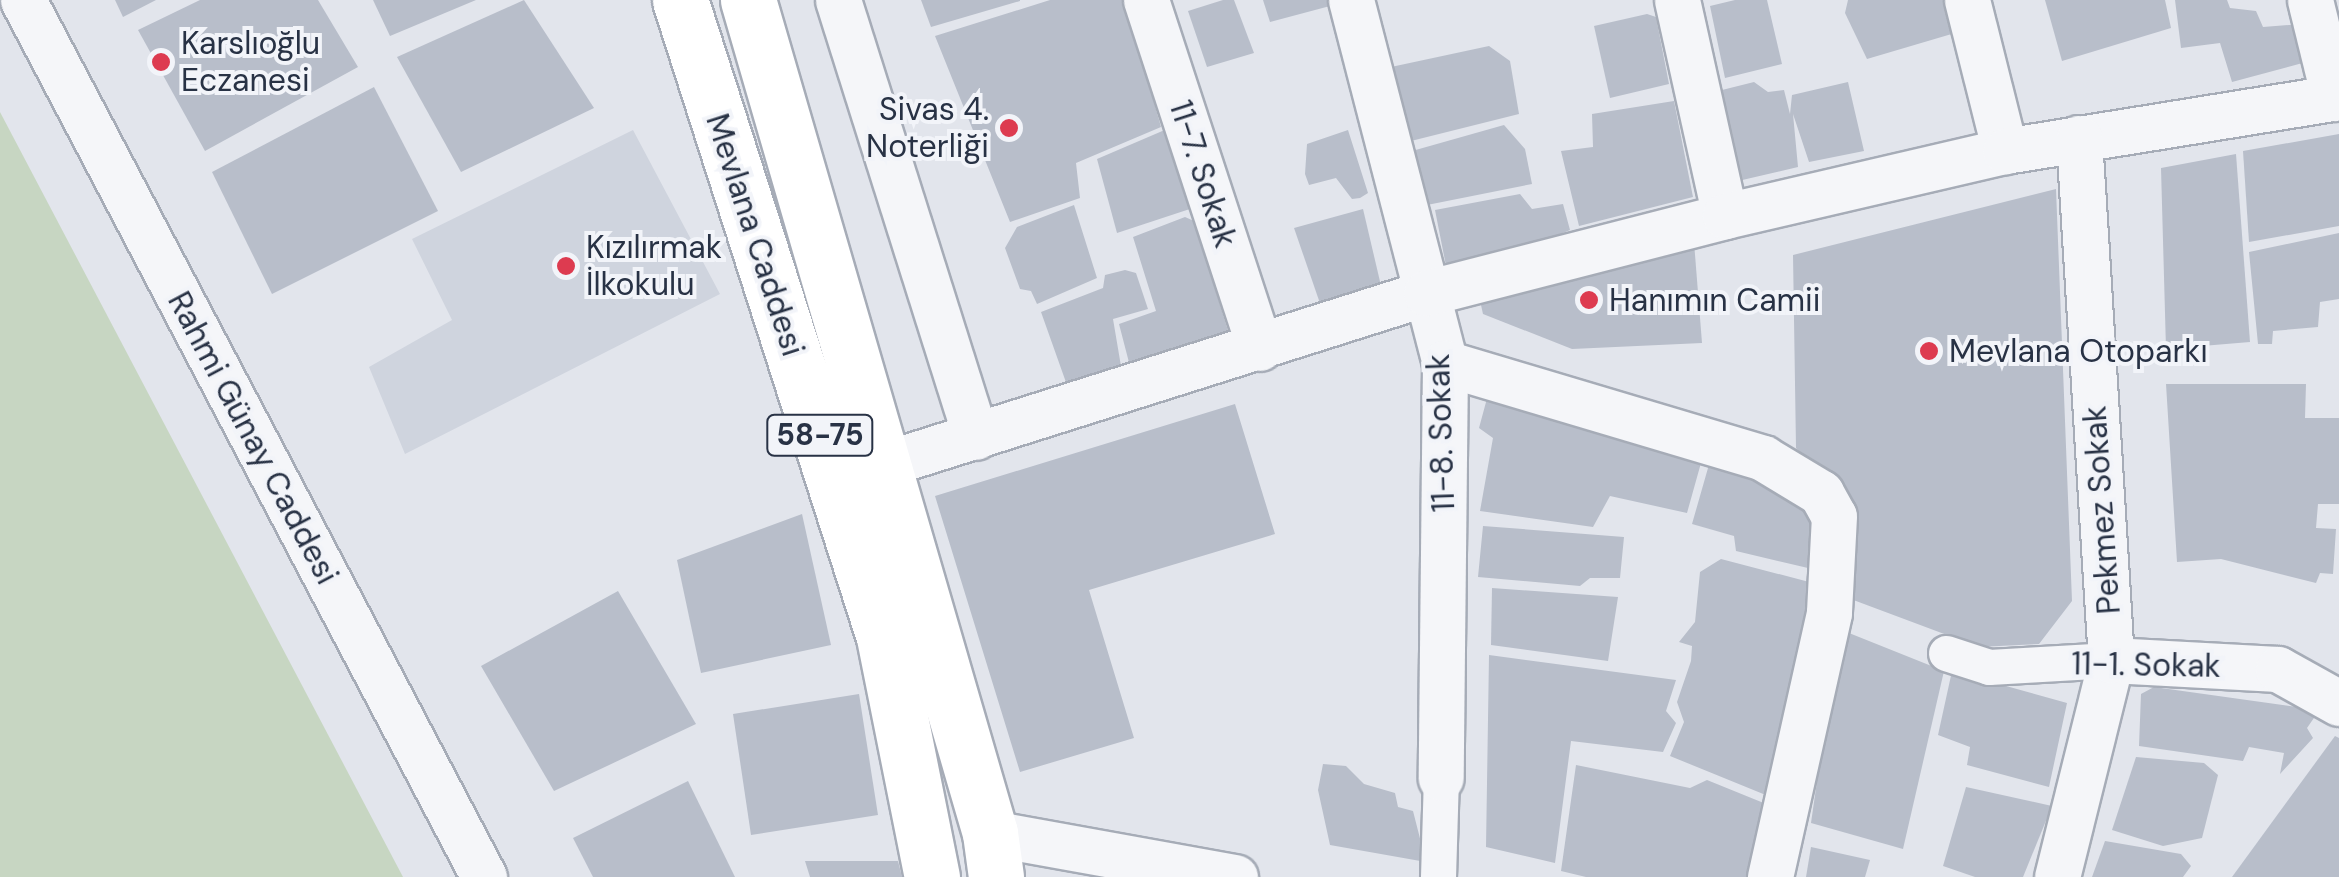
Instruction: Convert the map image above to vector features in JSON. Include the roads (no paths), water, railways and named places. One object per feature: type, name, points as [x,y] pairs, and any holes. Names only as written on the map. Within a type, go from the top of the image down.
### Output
[{"type":"main road","name":"Mevlana Caddesi","points":[[680,0],[884,637],[932,877]]},
{"type":"main road","name":"Mevlana Caddesi","points":[[748,0],[993,855]]},
{"type":"street","name":"Rahmi Günay Caddesi","points":[[23,0],[484,877]]},
{"type":"street","points":[[838,0],[976,437]]},
{"type":"street","name":"11-7. Sokak","points":[[1146,0],[1260,348]]},
{"type":"street","name":"11-8. Sokak","points":[[1352,0],[1445,363],[1438,877]]},
{"type":"street","points":[[1677,0],[1726,216]]},
{"type":"street","points":[[1967,0],[2005,151]]},
{"type":"street","points":[[882,465],[1426,293],[1726,216],[2005,151],[2337,98],[2310,0]]},
{"type":"street","name":"Pekmez Sokak","points":[[2057,877],[2111,660],[2079,138]]},
{"type":"street","points":[[1445,363],[1763,458],[1821,493],[1834,516],[1829,612],[1770,877]]},
{"type":"street","name":"11-1. Sokak","points":[[1946,653],[1989,668],[2111,660],[2278,669],[2339,702]]},
{"type":"street","points":[[993,855],[1235,877]]},
{"type":"place","name":"Karslıoğlu Eczanesi","points":[[161,62]]},
{"type":"place","name":"Sivas 4. Noterliği","points":[[1009,128]]},
{"type":"place","name":"Kızılırmak İlkokulu","points":[[566,266]]},
{"type":"place","name":"Hanımın Camii","points":[[1589,300]]},
{"type":"place","name":"Mevlana Otoparkı","points":[[1929,351]]}]
